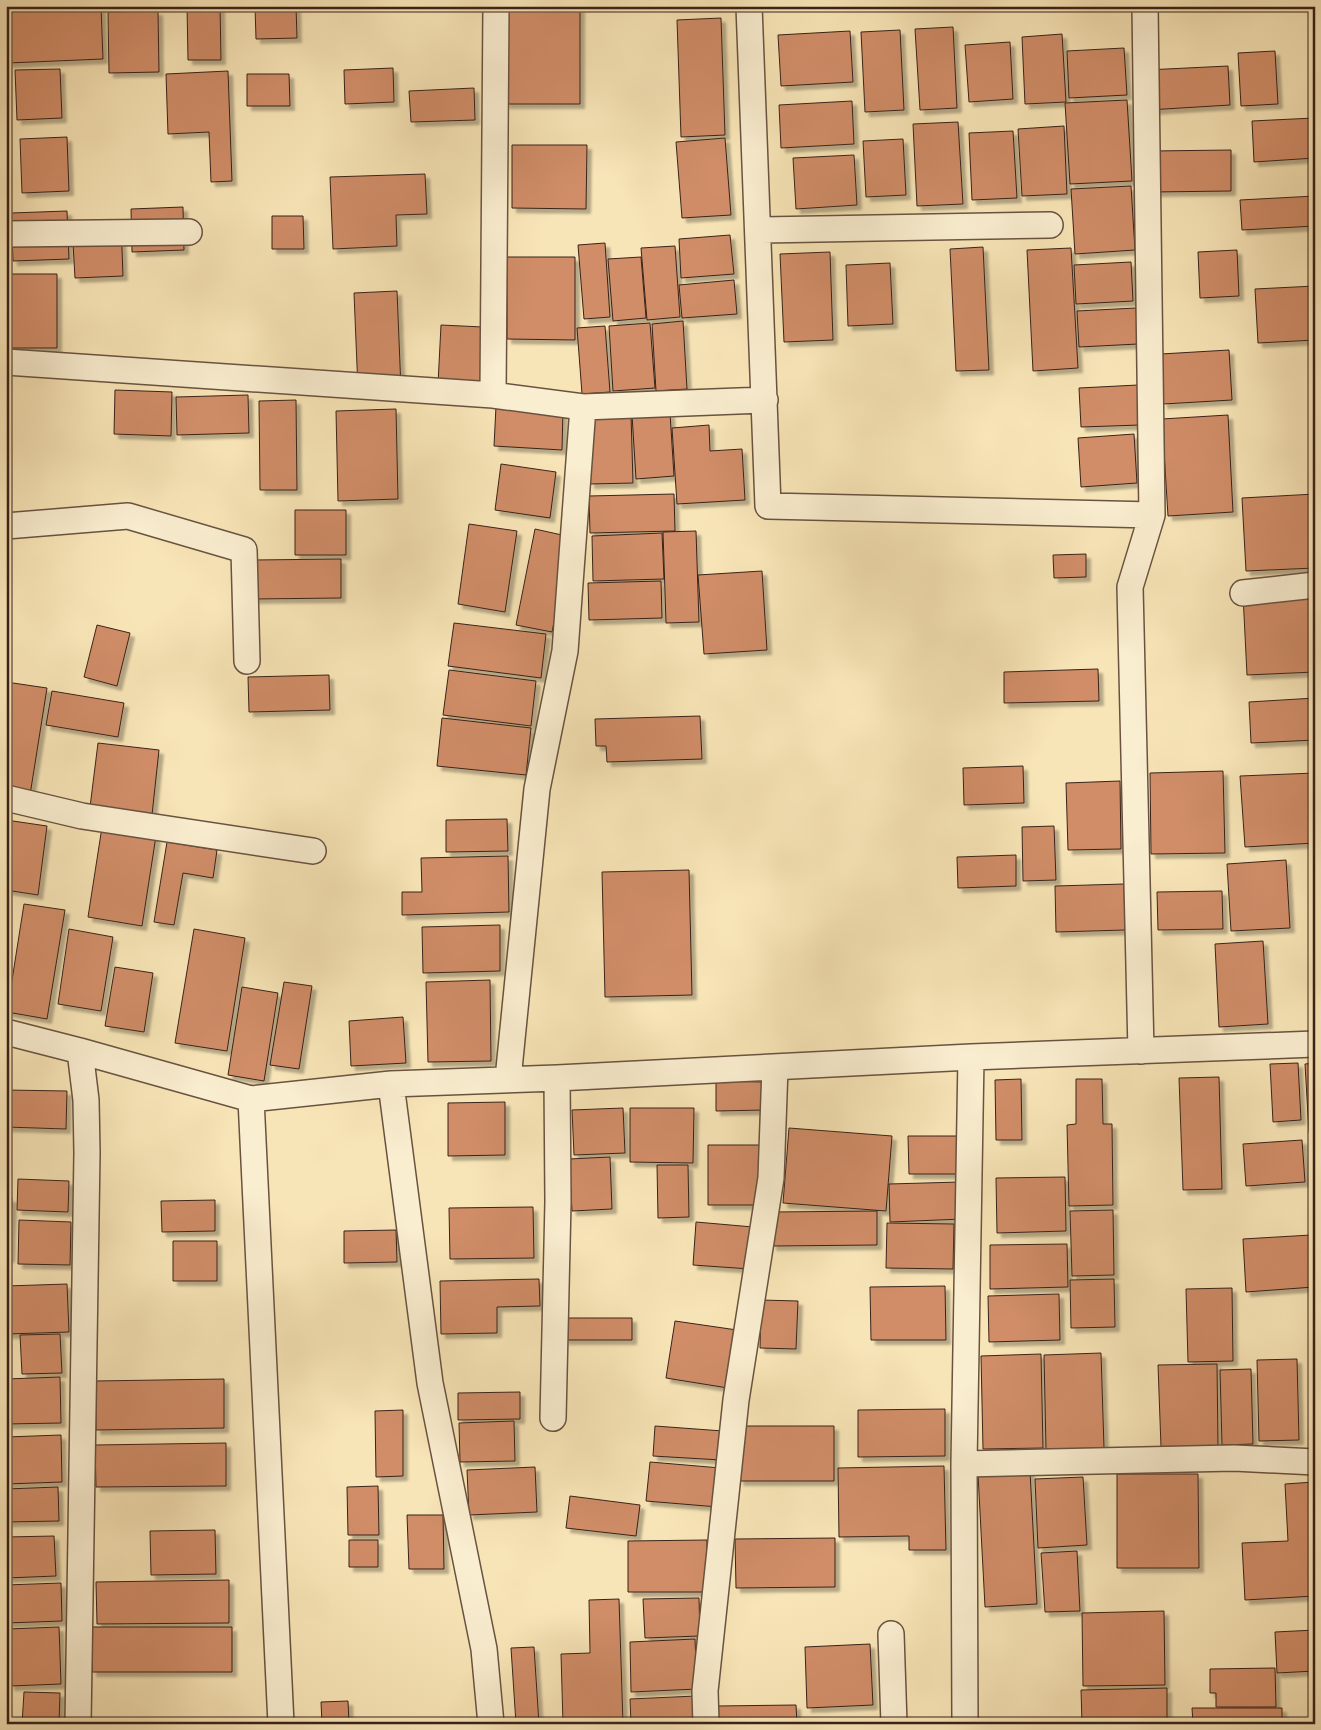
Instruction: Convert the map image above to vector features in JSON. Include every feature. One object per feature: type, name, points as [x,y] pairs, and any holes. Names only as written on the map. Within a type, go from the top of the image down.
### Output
[{"type":"street","points":[[493,395],[496,6]]},
{"type":"street","points":[[749,6],[768,506],[1152,515]]},
{"type":"street","points":[[1141,1051],[1130,587],[1152,515],[1145,6]]},
{"type":"street","points":[[758,230],[1050,225]]},
{"type":"street","points":[[6,234],[189,232]]},
{"type":"street","points":[[6,362],[493,395],[583,407],[765,400]]},
{"type":"street","points":[[508,1079],[537,789],[565,651],[583,407]]},
{"type":"street","points":[[6,526],[128,516],[244,550],[247,662]]},
{"type":"street","points":[[1243,592],[1315,585]]},
{"type":"street","points":[[6,798],[82,816],[313,851]]},
{"type":"street","points":[[6,1032],[251,1098],[391,1084],[775,1068],[971,1057],[1315,1044]]},
{"type":"street","points":[[78,1724],[87,1153],[86,1100],[80,1051]]},
{"type":"street","points":[[965,1724],[964,1464],[971,1057]]},
{"type":"street","points":[[706,1724],[705,1691],[736,1400],[771,1178],[775,1068]]},
{"type":"street","points":[[553,1418],[558,1202],[557,1078]]},
{"type":"street","points":[[391,1084],[430,1383],[484,1649],[491,1724]]},
{"type":"street","points":[[251,1098],[281,1724]]},
{"type":"street","points":[[964,1464],[1234,1458],[1315,1462]]},
{"type":"street","points":[[891,1634],[894,1724]]},
{"type":"building","points":[[101,6],[103,59],[8,63],[6,10]]},
{"type":"building","points":[[187,6],[220,6],[221,60],[188,60]]},
{"type":"building","points":[[255,6],[296,6],[297,38],[256,39]]},
{"type":"building","points":[[506,6],[580,6],[580,104],[505,104]]},
{"type":"building","points":[[158,11],[159,72],[109,73],[108,12]]},
{"type":"building","points":[[721,18],[725,135],[681,137],[677,20]]},
{"type":"building","points":[[953,27],[957,108],[920,110],[915,29]]},
{"type":"building","points":[[900,30],[904,110],[865,112],[861,32]]},
{"type":"building","points":[[850,31],[853,82],[781,86],[778,35]]},
{"type":"building","points":[[1062,34],[1066,102],[1025,104],[1022,37]]},
{"type":"building","points":[[1010,42],[1013,99],[969,102],[965,45]]},
{"type":"building","points":[[1124,48],[1127,95],[1069,98],[1067,51]]},
{"type":"building","points":[[1275,51],[1278,104],[1241,106],[1238,53]]},
{"type":"building","points":[[1228,66],[1230,105],[1148,110],[1146,70]]},
{"type":"building","points":[[393,68],[394,102],[345,104],[344,70]]},
{"type":"building","points":[[60,69],[62,118],[17,120],[15,70]]},
{"type":"building","points":[[228,71],[232,181],[211,182],[209,132],[168,134],[166,74]]},
{"type":"building","points":[[247,74],[289,74],[290,106],[247,106]]},
{"type":"building","points":[[474,88],[475,120],[411,122],[409,91]]},
{"type":"building","points":[[1127,100],[1132,181],[1070,184],[1065,103]]},
{"type":"building","points":[[852,101],[854,144],[781,148],[779,105]]},
{"type":"building","points":[[1314,118],[1315,158],[1254,162],[1252,121]]},
{"type":"building","points":[[958,122],[963,204],[917,206],[913,124]]},
{"type":"building","points":[[1064,126],[1067,194],[1022,196],[1018,129]]},
{"type":"building","points":[[1013,131],[1017,198],[972,200],[969,133]]},
{"type":"building","points":[[67,137],[69,191],[22,193],[20,139]]},
{"type":"building","points":[[725,138],[731,215],[682,218],[676,142]]},
{"type":"building","points":[[903,139],[906,195],[866,197],[863,141]]},
{"type":"building","points":[[512,145],[587,145],[586,209],[512,208]]},
{"type":"building","points":[[1231,150],[1231,191],[1153,192],[1152,151]]},
{"type":"building","points":[[854,155],[857,205],[796,209],[793,158]]},
{"type":"building","points":[[425,174],[427,214],[396,215],[397,246],[333,249],[330,177]]},
{"type":"building","points":[[1131,186],[1135,250],[1075,254],[1071,189]]},
{"type":"building","points":[[1315,196],[1315,226],[1242,230],[1240,200]]},
{"type":"building","points":[[183,207],[184,250],[132,252],[131,209]]},
{"type":"building","points":[[67,211],[69,259],[13,261],[11,213]]},
{"type":"building","points":[[272,216],[303,216],[304,249],[272,249]]},
{"type":"building","points":[[121,223],[123,276],[75,278],[72,225]]},
{"type":"building","points":[[730,235],[734,274],[681,278],[679,239]]},
{"type":"building","points":[[605,243],[610,317],[584,319],[578,245]]},
{"type":"building","points":[[675,246],[680,317],[647,320],[641,248]]},
{"type":"building","points":[[983,247],[989,370],[956,371],[950,249]]},
{"type":"building","points":[[1071,248],[1078,368],[1033,371],[1027,250]]},
{"type":"building","points":[[1237,250],[1239,296],[1200,298],[1198,252]]},
{"type":"building","points":[[830,252],[833,340],[784,342],[780,254]]},
{"type":"building","points":[[507,257],[575,257],[575,340],[507,339]]},
{"type":"building","points":[[641,257],[646,318],[613,321],[608,259]]},
{"type":"building","points":[[1131,262],[1133,301],[1076,304],[1074,265]]},
{"type":"building","points":[[890,263],[893,324],[848,326],[846,265]]},
{"type":"building","points":[[6,274],[57,274],[57,348],[6,348]]},
{"type":"building","points":[[734,280],[737,314],[682,318],[679,285]]},
{"type":"building","points":[[1315,286],[1315,340],[1258,343],[1255,289]]},
{"type":"building","points":[[397,291],[401,389],[358,390],[354,293]]},
{"type":"building","points":[[1136,308],[1138,344],[1079,347],[1077,311]]},
{"type":"building","points":[[683,321],[687,389],[656,391],[652,324]]},
{"type":"building","points":[[650,323],[655,388],[613,391],[609,326]]},
{"type":"building","points":[[441,325],[483,327],[481,386],[438,384]]},
{"type":"building","points":[[605,326],[610,392],[582,394],[577,328]]},
{"type":"building","points":[[1229,350],[1232,400],[1163,404],[1161,354]]},
{"type":"building","points":[[1138,385],[1140,425],[1081,427],[1079,388]]},
{"type":"building","points":[[115,390],[172,392],[171,436],[114,434]]},
{"type":"building","points":[[248,395],[249,433],[177,435],[176,397]]},
{"type":"building","points":[[296,400],[297,490],[260,490],[259,401]]},
{"type":"building","points":[[496,406],[563,409],[562,450],[494,446]]},
{"type":"building","points":[[396,409],[398,499],[338,501],[336,411]]},
{"type":"building","points":[[670,413],[674,476],[636,479],[632,415]]},
{"type":"building","points":[[631,414],[633,483],[590,484],[588,415]]},
{"type":"building","points":[[1228,415],[1233,512],[1168,516],[1162,419]]},
{"type":"building","points":[[709,425],[710,451],[742,449],[745,500],[677,504],[672,428]]},
{"type":"building","points":[[1134,434],[1137,483],[1081,487],[1078,438]]},
{"type":"building","points":[[501,464],[556,472],[550,518],[495,510]]},
{"type":"building","points":[[674,494],[675,531],[590,533],[589,496]]},
{"type":"building","points":[[1315,494],[1315,568],[1246,571],[1242,498]]},
{"type":"building","points":[[295,510],[346,510],[346,555],[295,555]]},
{"type":"building","points":[[469,524],[517,531],[505,612],[458,604]]},
{"type":"building","points":[[535,529],[571,537],[552,632],[516,625]]},
{"type":"building","points":[[696,531],[699,622],[666,623],[663,532]]},
{"type":"building","points":[[662,533],[664,579],[593,581],[592,536]]},
{"type":"building","points":[[1086,554],[1086,577],[1054,578],[1053,555]]},
{"type":"building","points":[[341,559],[341,598],[253,599],[253,560]]},
{"type":"building","points":[[762,571],[767,650],[704,654],[698,575]]},
{"type":"building","points":[[661,581],[662,618],[589,620],[588,583]]},
{"type":"building","points":[[1315,591],[1315,672],[1247,675],[1243,595]]},
{"type":"building","points":[[454,623],[546,634],[541,678],[448,666]]},
{"type":"building","points":[[97,625],[130,633],[117,686],[84,677]]},
{"type":"building","points":[[1098,669],[1099,701],[1004,703],[1004,672]]},
{"type":"building","points":[[449,670],[536,681],[531,726],[443,715]]},
{"type":"building","points":[[329,675],[330,710],[249,712],[248,677]]},
{"type":"building","points":[[6,682],[47,688],[30,795],[6,791]]},
{"type":"building","points":[[52,691],[124,703],[118,737],[46,725]]},
{"type":"building","points":[[1315,698],[1315,740],[1251,743],[1249,702]]},
{"type":"building","points":[[700,716],[702,759],[607,762],[606,746],[596,746],[595,719]]},
{"type":"building","points":[[442,718],[531,728],[526,775],[437,766]]},
{"type":"building","points":[[98,743],[159,750],[152,815],[90,807]]},
{"type":"building","points":[[1023,766],[1024,803],[964,805],[963,768]]},
{"type":"building","points":[[1223,771],[1225,853],[1151,854],[1150,773]]},
{"type":"building","points":[[1315,773],[1315,843],[1245,847],[1240,776]]},
{"type":"building","points":[[1120,781],[1121,849],[1068,850],[1066,783]]},
{"type":"building","points":[[507,819],[508,851],[446,852],[446,820]]},
{"type":"building","points":[[6,820],[47,826],[38,895],[6,890]]},
{"type":"building","points":[[1054,826],[1056,880],[1023,881],[1022,827]]},
{"type":"building","points":[[102,827],[156,836],[142,926],[88,917]]},
{"type":"building","points":[[167,842],[217,850],[213,878],[183,873],[174,925],[154,922]]},
{"type":"building","points":[[1016,855],[1016,886],[958,888],[957,857]]},
{"type":"building","points":[[508,856],[509,912],[402,915],[402,892],[422,892],[421,858]]},
{"type":"building","points":[[1286,860],[1290,928],[1231,931],[1227,864]]},
{"type":"building","points":[[689,870],[692,995],[605,997],[602,872]]},
{"type":"building","points":[[1124,884],[1125,930],[1056,932],[1055,886]]},
{"type":"building","points":[[1222,891],[1223,929],[1158,930],[1157,892]]},
{"type":"building","points":[[24,904],[65,910],[47,1019],[7,1012]]},
{"type":"building","points":[[1311,916],[1315,916],[1315,989]]},
{"type":"building","points":[[500,925],[500,971],[423,973],[422,927]]},
{"type":"building","points":[[69,929],[113,937],[101,1011],[58,1004]]},
{"type":"building","points":[[194,929],[245,938],[227,1051],[175,1043]]},
{"type":"building","points":[[1263,941],[1268,1024],[1219,1027],[1215,944]]},
{"type":"building","points":[[115,967],[153,973],[144,1032],[105,1026]]},
{"type":"building","points":[[490,980],[491,1061],[428,1062],[426,982]]},
{"type":"building","points":[[284,982],[312,986],[299,1069],[270,1065]]},
{"type":"building","points":[[242,987],[278,993],[264,1081],[228,1075]]},
{"type":"building","points":[[403,1017],[406,1063],[351,1066],[349,1021]]},
{"type":"building","points":[[1298,1063],[1301,1120],[1273,1122],[1270,1064]]},
{"type":"building","points":[[1315,1063],[1315,1133],[1309,1133],[1305,1064]]},
{"type":"building","points":[[1219,1077],[1222,1189],[1183,1190],[1179,1078]]},
{"type":"building","points":[[1021,1079],[1022,1140],[996,1140],[995,1080]]},
{"type":"building","points":[[1076,1079],[1102,1079],[1103,1124],[1112,1124],[1113,1205],[1069,1206],[1067,1125],[1076,1124]]},
{"type":"building","points":[[716,1081],[764,1082],[764,1110],[716,1111]]},
{"type":"building","points":[[6,1090],[67,1091],[66,1129],[6,1127]]},
{"type":"building","points":[[505,1102],[505,1155],[448,1156],[448,1103]]},
{"type":"building","points":[[623,1108],[625,1153],[574,1155],[572,1110]]},
{"type":"building","points":[[630,1108],[694,1108],[693,1163],[630,1162]]},
{"type":"building","points":[[789,1128],[892,1136],[886,1211],[783,1203]]},
{"type":"building","points":[[908,1136],[965,1136],[966,1174],[909,1174]]},
{"type":"building","points":[[1302,1140],[1305,1182],[1246,1186],[1243,1144]]},
{"type":"building","points":[[708,1145],[762,1145],[762,1205],[708,1205]]},
{"type":"building","points":[[610,1157],[612,1209],[572,1211],[569,1159]]},
{"type":"building","points":[[657,1165],[688,1165],[689,1217],[658,1218]]},
{"type":"building","points":[[1065,1177],[1066,1231],[997,1233],[996,1178]]},
{"type":"building","points":[[18,1179],[69,1181],[68,1212],[17,1210]]},
{"type":"building","points":[[960,1182],[962,1219],[890,1222],[889,1184]]},
{"type":"building","points":[[6,1198],[12,1198],[10,1258],[6,1258]]},
{"type":"building","points":[[215,1200],[215,1231],[162,1232],[161,1201]]},
{"type":"building","points":[[533,1207],[534,1258],[450,1259],[449,1208]]},
{"type":"building","points":[[1113,1210],[1114,1275],[1072,1276],[1070,1211]]},
{"type":"building","points":[[877,1211],[877,1245],[772,1246],[772,1212]]},
{"type":"building","points":[[19,1220],[71,1222],[70,1265],[18,1264]]},
{"type":"building","points":[[696,1222],[753,1227],[750,1269],[693,1265]]},
{"type":"building","points":[[887,1223],[954,1224],[953,1269],[886,1268]]},
{"type":"building","points":[[396,1230],[397,1262],[344,1263],[344,1231]]},
{"type":"building","points":[[1311,1235],[1314,1287],[1246,1292],[1243,1239]]},
{"type":"building","points":[[173,1241],[217,1241],[217,1281],[173,1281]]},
{"type":"building","points":[[1067,1244],[1068,1287],[990,1289],[990,1245]]},
{"type":"building","points":[[539,1279],[540,1306],[497,1307],[497,1333],[441,1334],[440,1281]]},
{"type":"building","points":[[1114,1279],[1115,1327],[1071,1328],[1070,1280]]},
{"type":"building","points":[[67,1284],[69,1332],[7,1334],[6,1286]]},
{"type":"building","points":[[945,1286],[946,1340],[871,1340],[870,1287]]},
{"type":"building","points":[[1232,1288],[1233,1361],[1188,1362],[1186,1289]]},
{"type":"building","points":[[1059,1294],[1060,1340],[989,1342],[988,1296]]},
{"type":"building","points":[[761,1300],[798,1301],[796,1349],[760,1348]]},
{"type":"building","points":[[564,1318],[632,1318],[632,1340],[564,1340]]},
{"type":"building","points":[[675,1321],[737,1330],[728,1388],[666,1378]]},
{"type":"building","points":[[60,1334],[62,1373],[22,1374],[20,1335]]},
{"type":"building","points":[[1101,1353],[1104,1448],[1046,1449],[1044,1355]]},
{"type":"building","points":[[1041,1354],[1043,1448],[983,1449],[981,1356]]},
{"type":"building","points":[[1297,1359],[1299,1440],[1259,1441],[1257,1360]]},
{"type":"building","points":[[1217,1364],[1218,1446],[1161,1447],[1158,1365]]},
{"type":"building","points":[[1251,1369],[1253,1444],[1222,1445],[1220,1370]]},
{"type":"building","points":[[60,1377],[61,1423],[6,1424],[6,1379]]},
{"type":"building","points":[[224,1379],[224,1428],[96,1430],[95,1381]]},
{"type":"building","points":[[520,1392],[520,1419],[458,1420],[458,1393]]},
{"type":"building","points":[[945,1409],[945,1456],[858,1457],[858,1410]]},
{"type":"building","points":[[403,1410],[403,1476],[376,1477],[375,1411]]},
{"type":"building","points":[[514,1421],[515,1461],[460,1462],[459,1423]]},
{"type":"building","points":[[655,1426],[723,1431],[721,1460],[653,1456]]},
{"type":"building","points":[[739,1426],[834,1426],[834,1481],[739,1481]]},
{"type":"building","points":[[61,1435],[62,1482],[6,1484],[6,1437]]},
{"type":"building","points":[[226,1443],[226,1486],[96,1487],[95,1445]]},
{"type":"building","points":[[650,1462],[721,1468],[718,1507],[646,1501]]},
{"type":"building","points":[[944,1466],[946,1550],[909,1550],[909,1536],[839,1537],[838,1468]]},
{"type":"building","points":[[535,1467],[537,1512],[469,1515],[467,1470]]},
{"type":"building","points":[[1030,1471],[1037,1604],[985,1607],[978,1474]]},
{"type":"building","points":[[1117,1474],[1198,1474],[1199,1568],[1117,1568]]},
{"type":"building","points":[[1083,1477],[1087,1545],[1038,1548],[1035,1479]]},
{"type":"building","points":[[1314,1482],[1315,1596],[1245,1600],[1242,1543],[1288,1541],[1285,1484]]},
{"type":"building","points":[[378,1486],[379,1535],[348,1535],[347,1487]]},
{"type":"building","points":[[58,1487],[59,1521],[6,1522],[6,1489]]},
{"type":"building","points":[[570,1496],[640,1505],[636,1536],[566,1528]]},
{"type":"building","points":[[407,1515],[443,1515],[444,1569],[409,1569]]},
{"type":"building","points":[[215,1530],[216,1574],[151,1575],[150,1531]]},
{"type":"building","points":[[54,1536],[56,1576],[6,1578],[6,1537]]},
{"type":"building","points":[[835,1538],[835,1587],[736,1588],[735,1539]]},
{"type":"building","points":[[349,1540],[378,1540],[378,1567],[349,1567]]},
{"type":"building","points":[[707,1540],[707,1592],[628,1592],[628,1541]]},
{"type":"building","points":[[1077,1551],[1080,1611],[1045,1612],[1041,1553]]},
{"type":"building","points":[[229,1580],[229,1623],[97,1624],[96,1582]]},
{"type":"building","points":[[61,1583],[62,1621],[6,1623],[6,1585]]},
{"type":"building","points":[[699,1598],[700,1636],[645,1638],[643,1599]]},
{"type":"building","points":[[619,1599],[623,1724],[563,1724],[561,1654],[590,1653],[589,1600]]},
{"type":"building","points":[[1164,1611],[1165,1685],[1083,1686],[1082,1613]]},
{"type":"building","points":[[59,1627],[61,1684],[10,1686],[8,1629]]},
{"type":"building","points":[[92,1627],[232,1627],[232,1672],[92,1672]]},
{"type":"building","points":[[1315,1630],[1315,1671],[1277,1673],[1275,1632]]},
{"type":"building","points":[[695,1639],[697,1689],[631,1692],[630,1642]]},
{"type":"building","points":[[870,1644],[873,1705],[807,1708],[805,1647]]},
{"type":"building","points":[[534,1647],[539,1724],[516,1724],[511,1648]]},
{"type":"building","points":[[1275,1668],[1276,1707],[1216,1707],[1216,1693],[1210,1693],[1210,1669]]},
{"type":"building","points":[[1167,1688],[1167,1724],[1082,1724],[1081,1690]]},
{"type":"building","points":[[24,1692],[60,1693],[59,1724],[22,1724]]},
{"type":"building","points":[[696,1696],[698,1724],[631,1724],[630,1699]]},
{"type":"building","points":[[348,1701],[349,1724],[322,1724],[321,1702]]},
{"type":"building","points":[[796,1705],[797,1724],[717,1724],[717,1706]]},
{"type":"building","points":[[1192,1708],[1282,1708],[1282,1724],[1193,1724]]}]
